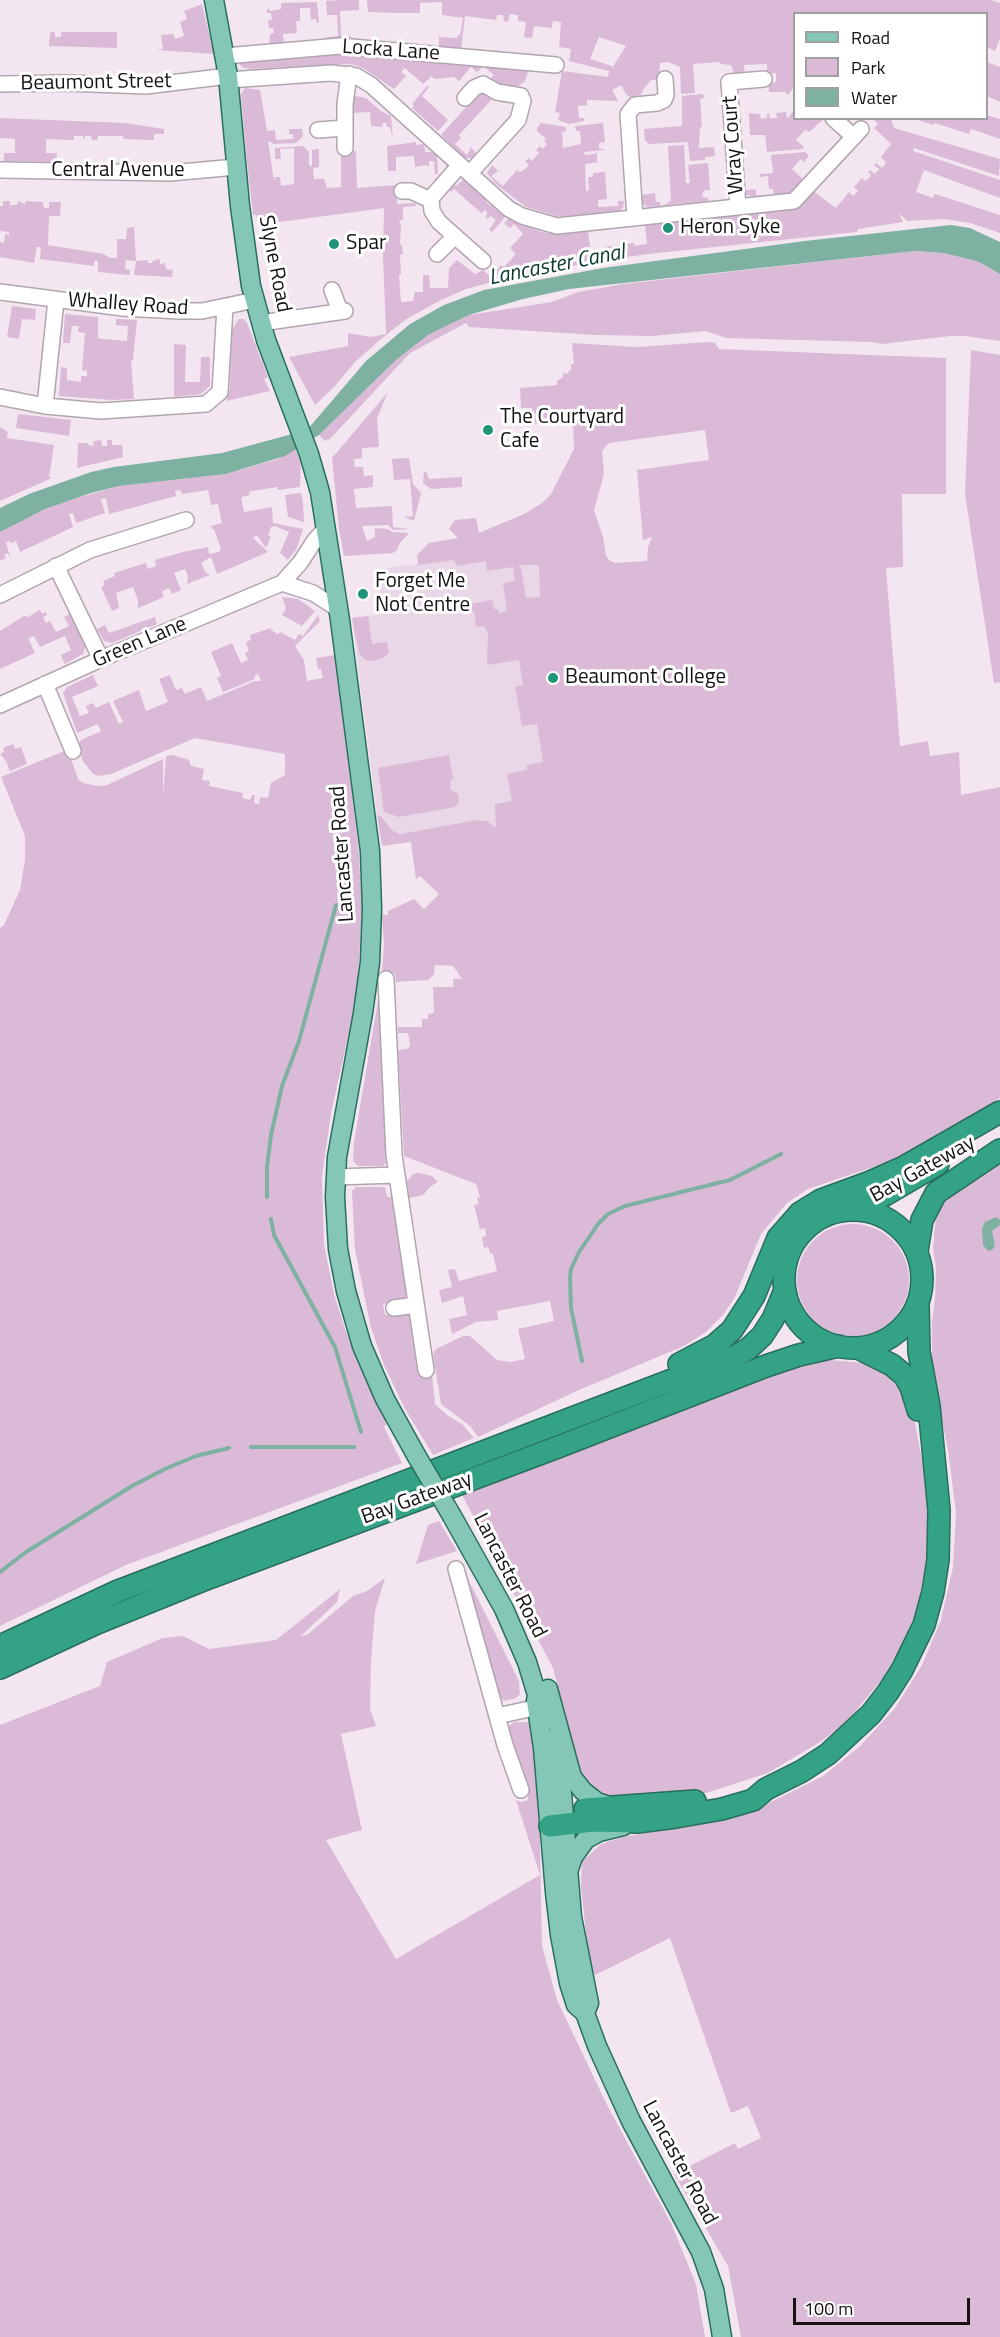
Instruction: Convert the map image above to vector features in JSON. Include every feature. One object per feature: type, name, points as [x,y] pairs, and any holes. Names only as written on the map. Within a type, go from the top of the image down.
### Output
[{"type":"highway","points":[[571,1418],[698,1356],[732,1330],[754,1296],[772,1250],[785,1227],[809,1206],[887,1175],[1000,1112]]},
{"type":"highway","name":"Bay Gateway","points":[[845,1210],[885,1195],[1000,1126]]},
{"type":"highway","name":"Bay Gateway","points":[[917,1251],[922,1220],[936,1193],[1000,1150]]},
{"type":"highway","points":[[557,1818],[637,1822],[722,1809],[753,1800],[766,1789],[802,1772],[847,1738],[872,1714],[902,1670],[924,1625],[936,1576],[939,1534],[937,1490],[929,1406],[919,1353],[918,1305],[923,1278],[917,1251],[899,1227],[888,1219],[860,1210],[845,1210],[830,1214],[815,1221],[803,1231],[787,1258],[784,1274],[785,1290],[791,1310],[803,1326],[820,1339],[848,1347],[892,1365],[904,1375],[915,1399],[937,1490]]},
{"type":"highway","name":"Bay Gateway","points":[[0,1646],[118,1591],[720,1362],[756,1343],[769,1327],[785,1290]]},
{"type":"highway","points":[[848,1347],[873,1345],[894,1334],[910,1318],[918,1305]]},
{"type":"highway","name":"Bay Gateway","points":[[0,1668],[97,1623],[212,1576],[558,1447],[766,1366],[799,1354],[848,1347]]},
{"type":"highway","points":[[557,1818],[612,1807],[691,1801],[766,1789]]},
{"type":"main road","name":"Slyne Road","points":[[214,0],[225,56],[244,244],[255,300],[261,323],[309,454],[320,492],[326,528]]},
{"type":"main road","name":"Lancaster Road","points":[[326,528],[370,851],[372,909],[368,981],[341,1128],[335,1177],[338,1249],[353,1316],[375,1376],[416,1455],[504,1609],[527,1662],[539,1703],[541,1729],[567,1873],[575,1941],[589,2003],[585,2013]]},
{"type":"main road","points":[[527,1662],[538,1669],[548,1690],[572,1777],[583,1791],[597,1802],[612,1807]]},
{"type":"main road","name":"Lancaster Road","points":[[557,1818],[560,1935],[576,2005],[585,2013],[597,2046],[631,2121],[701,2253],[714,2289],[722,2337]]},
{"type":"main road","points":[[567,1873],[573,1857],[586,1839],[599,1832],[637,1822]]},
{"type":"street","name":"Locka Lane","points":[[225,56],[340,46],[556,65]]},
{"type":"street","points":[[228,78],[349,74],[371,85],[509,209],[546,224],[571,226],[794,201],[857,133],[836,120]]},
{"type":"street","points":[[345,148],[345,104],[349,74]]},
{"type":"street","name":"Beaumont Street","points":[[0,84],[66,83],[146,86],[228,78]]},
{"type":"street","points":[[635,218],[628,114],[635,105],[664,100],[665,79]]},
{"type":"street","name":"Wray Court","points":[[738,207],[729,82],[764,79]]},
{"type":"street","points":[[402,191],[411,191],[426,198],[432,198],[518,120],[523,101],[521,96],[497,92],[483,84],[474,88],[465,98]]},
{"type":"street","points":[[318,130],[345,128]]},
{"type":"street","name":"Central Avenue","points":[[0,170],[170,173],[236,167]]},
{"type":"street","points":[[432,198],[432,211],[435,217],[483,261]]},
{"type":"street","points":[[437,254],[455,236]]},
{"type":"street","points":[[261,323],[343,311],[332,290]]},
{"type":"street","name":"Whalley Road","points":[[0,292],[123,308],[179,311],[202,311],[255,300]]},
{"type":"street","points":[[45,406],[56,300]]},
{"type":"street","points":[[0,397],[45,406],[113,410],[206,404],[220,392],[225,307]]},
{"type":"street","points":[[0,596],[90,550],[186,520]]},
{"type":"street","name":"Green Lane","points":[[0,705],[101,659],[282,583],[326,528]]},
{"type":"street","points":[[56,566],[101,659]]},
{"type":"street","points":[[282,583],[302,589],[338,609]]},
{"type":"street","points":[[45,684],[73,751]]},
{"type":"street","points":[[386,979],[389,1069],[397,1175],[426,1370]]},
{"type":"street","points":[[335,1177],[397,1175]]},
{"type":"street","points":[[394,1308],[416,1305]]},
{"type":"street","points":[[456,1569],[497,1716],[521,1790]]},
{"type":"street","points":[[497,1716],[539,1703]]},
{"type":"shaded area","name":"Beaumont College","points":[[717,535],[496,829],[483,820],[477,820],[402,834],[393,830],[382,816],[377,814],[352,618],[382,614],[378,569],[467,558],[606,556],[615,563],[647,561]]},
{"type":"green space","points":[[359,0],[359,10],[340,11],[341,36],[351,36],[348,43],[327,42],[326,37],[338,36],[337,15],[327,15],[326,1]]},
{"type":"green space","points":[[367,0],[991,0],[1000,3],[1000,38],[995,51],[988,48],[988,12],[793,12],[793,88],[788,95],[785,92],[769,92],[768,83],[776,82],[776,73],[767,74],[767,64],[744,65],[745,77],[734,73],[731,65],[720,64],[720,62],[693,64],[695,93],[681,94],[680,67],[668,62],[660,63],[659,80],[651,80],[638,100],[633,100],[626,94],[621,85],[612,90],[618,101],[587,100],[587,105],[578,106],[579,118],[584,118],[584,121],[569,124],[558,120],[560,113],[555,112],[562,71],[608,77],[609,71],[569,61],[571,49],[559,47],[561,22],[553,21],[552,28],[534,26],[532,38],[524,37],[526,22],[518,21],[518,15],[510,14],[508,22],[504,21],[503,15],[497,15],[496,20],[465,16],[461,51],[439,49],[439,37],[457,38],[460,35],[463,18],[442,15],[442,2],[420,3],[420,13],[368,12]],"holes":[[[599,37],[626,46],[612,68],[612,66],[590,59]]]},
{"type":"green space","points":[[317,2],[319,22],[316,23],[316,19],[311,20],[310,8],[300,8],[300,21],[296,21],[297,33],[283,34],[284,46],[269,48],[270,34],[274,33],[273,28],[269,28],[268,20],[272,20],[271,13],[267,13],[267,8],[271,11],[281,9],[281,3]]},
{"type":"green space","points":[[202,4],[214,54],[156,50],[163,49],[161,35],[173,34],[175,39],[184,36],[180,22],[187,19],[184,11]]},
{"type":"green space","points":[[50,32],[55,32],[55,37],[61,37],[61,32],[117,32],[117,48],[49,46]]},
{"type":"green space","points":[[332,50],[530,66],[525,81],[515,89],[487,82],[494,75],[483,66],[477,72],[471,67],[459,81],[454,77],[436,79],[430,76],[423,84],[405,68],[401,72],[406,76],[394,89],[363,68],[351,64],[249,69],[242,67],[238,62]]},
{"type":"green space","points":[[988,62],[1000,67],[1000,102],[988,96]]},
{"type":"green space","points":[[427,86],[429,87],[422,96],[448,120],[438,131],[412,108],[414,106],[412,104]]},
{"type":"green space","points":[[245,88],[260,90],[267,131],[275,130],[276,140],[293,139],[293,134],[289,134],[289,129],[302,129],[303,136],[296,143],[274,144],[268,141],[274,181],[275,177],[280,177],[281,186],[294,184],[294,148],[280,149],[281,159],[275,159],[275,148],[303,146],[309,152],[309,165],[312,167],[312,150],[319,149],[319,167],[313,168],[314,179],[324,179],[327,188],[341,187],[341,151],[356,151],[357,188],[396,185],[397,204],[415,203],[416,206],[403,207],[403,220],[399,220],[400,244],[403,254],[400,255],[401,274],[399,275],[401,302],[413,301],[415,292],[423,292],[423,275],[429,275],[430,288],[448,288],[449,268],[457,260],[475,274],[483,270],[491,277],[501,265],[504,267],[516,254],[510,248],[523,234],[514,224],[510,228],[504,223],[510,217],[515,222],[542,232],[554,234],[588,231],[592,262],[485,284],[466,289],[439,301],[405,320],[380,340],[356,361],[315,405],[289,357],[348,346],[348,333],[371,337],[386,334],[384,208],[258,225],[256,215],[253,215],[246,153],[241,94]]},
{"type":"green space","points":[[483,88],[507,97],[502,103],[494,97],[459,135],[461,138],[455,144],[467,155],[471,147],[476,153],[472,158],[465,158],[441,135]]},
{"type":"green space","points":[[703,94],[704,98],[700,99],[702,127],[700,127],[699,148],[714,147],[715,156],[705,157],[705,160],[690,161],[688,142],[649,144],[645,141],[644,129],[682,126],[682,96]]},
{"type":"green space","points":[[355,96],[366,98],[391,116],[393,140],[390,127],[387,127],[386,123],[383,123],[382,127],[371,126],[370,112],[353,113],[353,127],[350,128],[350,101],[353,101]]},
{"type":"green space","points":[[793,111],[793,120],[823,120],[809,132],[805,130],[796,140],[804,147],[803,149],[767,152],[765,135],[750,135],[749,113],[760,114],[761,119],[767,118],[769,113],[770,118],[777,118],[776,113],[786,112],[787,119]]},
{"type":"green space","points":[[988,115],[1000,119],[1000,139],[971,129],[969,134],[935,123],[933,125],[918,120],[988,120]]},
{"type":"green space","points":[[0,118],[125,123],[164,129],[164,134],[154,134],[154,140],[124,139],[123,136],[98,136],[97,140],[92,140],[91,136],[85,136],[84,140],[83,136],[74,136],[74,140],[46,139],[46,153],[57,153],[56,162],[4,161],[4,153],[15,153],[15,139],[0,138]]},
{"type":"green space","points":[[874,120],[891,120],[894,128],[1000,159],[999,176],[914,148],[913,151],[1000,180],[1000,198],[924,170],[916,192],[933,198],[935,194],[1000,215],[1000,233],[970,223],[944,219],[907,221],[899,213],[903,222],[858,229],[857,232],[603,260],[605,247],[634,243],[634,246],[647,244],[645,225],[792,210],[813,191],[836,208],[849,192],[853,196],[858,191],[854,187],[862,178],[866,181],[871,175],[868,172],[870,170],[875,174],[879,169],[874,165],[876,163],[882,168],[886,163],[881,157],[891,144],[874,128],[878,124]]},
{"type":"green space","points":[[541,123],[566,127],[566,131],[562,132],[563,148],[581,144],[580,131],[576,131],[575,126],[603,123],[605,142],[599,143],[599,148],[605,150],[584,152],[585,155],[599,153],[597,162],[600,162],[585,164],[586,191],[589,190],[588,177],[593,177],[593,173],[605,172],[607,199],[598,200],[598,207],[618,206],[618,201],[624,201],[623,208],[617,212],[561,217],[526,207],[496,184],[487,173],[492,165],[498,171],[491,176],[503,186],[517,170],[520,172],[529,165],[525,161],[529,158],[532,161],[539,153],[536,150],[540,146],[543,149],[547,144],[544,141],[546,139],[537,131]]},
{"type":"green space","points":[[416,142],[416,145],[424,144],[425,152],[434,152],[437,155],[438,174],[435,174],[434,161],[429,161],[429,167],[425,165],[415,167],[414,156],[396,157],[396,171],[388,171],[387,146]]},
{"type":"green space","points":[[684,145],[686,183],[690,183],[688,165],[708,163],[710,190],[705,190],[702,194],[703,197],[708,198],[708,201],[647,207],[642,203],[641,195],[655,193],[656,202],[660,202],[660,205],[671,201],[668,146]]},
{"type":"green space","points":[[805,152],[809,156],[804,162],[801,159],[792,169],[805,181],[789,198],[760,201],[760,199],[745,194],[744,191],[753,189],[756,190],[756,195],[763,195],[763,200],[774,199],[773,189],[769,189],[768,176],[760,177],[760,174],[773,173],[771,155]]},
{"type":"green space","points":[[463,180],[487,199],[485,201],[491,206],[492,204],[507,215],[492,232],[489,230],[496,220],[491,216],[487,219],[485,210],[481,213],[454,189],[451,192],[449,190],[440,200],[436,197],[452,183],[456,186]]},
{"type":"green space","points":[[3,201],[10,201],[10,205],[17,205],[18,201],[25,204],[26,201],[43,202],[44,208],[49,208],[49,202],[61,202],[60,216],[49,216],[48,245],[103,254],[111,258],[117,258],[117,239],[126,239],[127,228],[134,227],[136,261],[126,260],[125,269],[130,270],[130,275],[98,272],[98,261],[94,261],[94,266],[40,259],[41,247],[37,247],[34,263],[0,257],[0,242],[4,243],[5,234],[9,235],[9,232],[0,231],[0,206],[3,206]]},
{"type":"green space","points":[[915,251],[943,253],[977,261],[1000,274],[1000,341],[951,336],[882,344],[726,338],[706,331],[653,336],[595,335],[469,327],[466,323],[410,353],[330,439],[325,441],[319,435],[396,360],[428,335],[469,315],[552,302],[578,292],[623,284]]},
{"type":"green space","points":[[160,259],[160,264],[165,263],[166,269],[173,270],[172,277],[134,275],[136,261],[148,260],[148,263],[152,263]]},
{"type":"green space","points":[[12,306],[36,309],[35,320],[22,319],[19,339],[7,337]]},
{"type":"green space","points":[[65,314],[98,317],[98,338],[127,341],[128,326],[116,325],[116,319],[137,320],[133,360],[131,361],[134,399],[112,400],[59,396],[61,367],[67,368],[67,380],[81,382],[81,376],[87,376],[87,371],[82,370],[85,333],[78,332],[79,326],[72,326],[70,343],[63,343]]},
{"type":"green space","points":[[239,319],[244,319],[247,323],[268,377],[264,379],[270,391],[226,401],[230,388],[231,331]]},
{"type":"green space","points":[[708,342],[715,343],[719,349],[946,358],[946,494],[902,494],[903,567],[886,568],[900,746],[928,741],[930,756],[959,752],[961,795],[1000,787],[1000,1098],[933,1140],[885,1163],[808,1189],[787,1203],[761,1234],[735,1297],[723,1315],[706,1332],[684,1346],[579,1390],[478,1437],[470,1426],[441,1404],[433,1354],[436,1349],[463,1336],[470,1336],[497,1360],[510,1362],[525,1359],[518,1329],[554,1321],[550,1301],[497,1311],[498,1320],[476,1322],[452,1334],[449,1319],[467,1315],[463,1296],[442,1303],[439,1290],[452,1287],[448,1270],[455,1269],[459,1281],[497,1271],[493,1254],[490,1253],[488,1247],[484,1248],[482,1237],[486,1236],[485,1228],[480,1229],[474,1205],[479,1204],[477,1198],[480,1197],[476,1184],[404,1156],[398,1050],[407,1049],[410,1046],[409,1036],[407,1033],[398,1033],[398,1027],[422,1027],[422,1019],[428,1019],[428,1014],[434,1013],[433,987],[453,987],[453,979],[462,979],[453,966],[435,965],[434,974],[428,980],[396,982],[395,973],[382,974],[384,944],[382,915],[388,915],[388,911],[414,899],[424,909],[439,894],[420,876],[416,879],[411,842],[382,846],[377,814],[392,830],[400,834],[477,820],[487,821],[496,828],[495,804],[512,801],[507,774],[527,770],[527,765],[543,762],[537,724],[522,726],[515,687],[523,685],[519,660],[487,665],[488,634],[484,626],[476,627],[474,611],[471,611],[470,604],[492,600],[494,609],[498,609],[499,613],[507,611],[503,583],[515,581],[513,567],[487,571],[486,561],[457,566],[454,560],[418,565],[417,555],[429,543],[458,538],[449,529],[455,520],[476,518],[479,533],[524,514],[542,503],[551,494],[574,449],[573,419],[533,424],[532,408],[521,408],[520,388],[557,385],[563,373],[567,374],[571,369],[571,364],[574,364],[572,343],[637,347]],"holes":[[[705,430],[709,460],[637,470],[643,540],[652,537],[648,547],[647,561],[615,563],[610,561],[606,556],[603,537],[594,510],[604,474],[602,451],[609,443]],[[539,565],[540,597],[526,598],[521,567],[517,566]]]},
{"type":"green space","points":[[174,344],[186,345],[185,382],[200,382],[201,357],[210,357],[210,386],[201,394],[174,397]]},
{"type":"green space","points":[[971,350],[1000,355],[1000,682],[994,683],[965,494]]},
{"type":"green space","points":[[388,392],[377,418],[379,447],[362,448],[362,458],[354,459],[355,467],[363,467],[364,476],[373,475],[373,487],[354,489],[356,508],[392,506],[393,527],[410,529],[393,530],[388,525],[362,526],[367,541],[375,537],[375,528],[409,533],[393,553],[344,556],[332,458]]},
{"type":"green space","points":[[18,414],[71,420],[69,436],[16,428]]},
{"type":"green space","points":[[0,427],[8,432],[7,438],[54,445],[49,477],[52,478],[0,501]]},
{"type":"green space","points":[[101,440],[102,446],[107,446],[107,440],[112,440],[112,445],[122,445],[123,457],[77,468],[78,443],[88,443],[93,446],[94,441]]},
{"type":"green space","points":[[295,448],[301,462],[300,487],[278,490],[277,487],[253,491],[249,492],[250,495],[241,497],[244,512],[272,507],[273,523],[303,529],[297,548],[288,560],[280,553],[289,532],[275,526],[271,527],[268,535],[271,537],[266,548],[257,535],[253,538],[268,552],[217,574],[211,557],[201,563],[205,572],[210,575],[187,584],[188,577],[185,569],[174,573],[181,590],[172,594],[169,588],[162,591],[164,597],[138,608],[138,600],[133,587],[116,593],[119,608],[112,611],[101,587],[105,585],[103,581],[115,576],[114,573],[146,563],[148,569],[156,566],[155,560],[183,552],[208,547],[209,554],[219,552],[221,549],[211,526],[222,523],[218,504],[211,505],[208,490],[182,494],[180,490],[175,491],[176,496],[109,514],[106,498],[101,499],[105,513],[76,523],[73,513],[69,514],[73,527],[20,552],[16,541],[11,543],[9,541],[6,543],[10,556],[7,553],[4,555],[6,558],[0,561],[0,532],[33,514],[63,502],[119,486],[226,474],[278,459]]},
{"type":"green space","points":[[409,458],[413,484],[421,493],[414,521],[404,517],[413,516],[410,479],[394,480],[392,459]]},
{"type":"green space","points":[[426,471],[429,479],[462,477],[462,487],[431,489],[423,483]]},
{"type":"green space","points":[[301,493],[304,522],[288,517],[285,495]]},
{"type":"green space","points":[[282,597],[298,599],[315,611],[302,626],[282,615],[286,608]]},
{"type":"green space","points":[[40,610],[42,614],[46,612],[47,615],[43,617],[46,623],[50,621],[56,632],[69,626],[64,617],[71,613],[86,645],[83,654],[65,664],[61,655],[71,650],[65,636],[40,647],[34,636],[28,638],[35,653],[0,669],[0,631],[24,616],[28,617]]},
{"type":"green space","points":[[318,615],[320,621],[295,646],[304,660],[307,681],[323,678],[316,658],[335,655],[358,842],[362,906],[358,978],[352,1018],[331,1114],[322,1176],[324,1244],[334,1294],[346,1332],[387,1424],[384,1427],[402,1463],[126,1565],[0,1626],[0,928],[4,925],[20,890],[25,860],[25,836],[1,777],[62,752],[69,753],[78,779],[83,783],[107,785],[163,759],[163,796],[166,756],[173,755],[189,760],[191,766],[204,769],[202,780],[210,781],[209,786],[243,793],[242,798],[250,800],[252,795],[255,795],[254,803],[259,804],[260,797],[268,798],[271,783],[285,775],[285,754],[195,738],[111,774],[98,776],[93,774],[82,760],[79,745],[81,740],[101,731],[98,724],[77,733],[63,693],[67,687],[93,675],[98,686],[72,697],[80,716],[89,713],[86,706],[93,703],[96,708],[109,702],[119,724],[123,722],[113,701],[139,690],[146,711],[168,702],[159,679],[170,675],[176,690],[182,688],[185,694],[201,687],[207,701],[255,681],[261,681],[258,674],[254,676],[255,679],[223,692],[217,678],[221,676],[211,652],[232,643],[241,663],[248,660],[245,653],[249,651],[246,643],[251,639],[250,635],[271,628],[278,634],[280,632],[295,640],[299,634],[303,636]]},
{"type":"green space","points":[[368,616],[372,644],[387,642],[389,653],[373,661],[365,660],[359,653],[352,618]]},
{"type":"green space","points":[[155,617],[157,624],[112,643],[104,641],[97,629],[105,625],[109,633]]},
{"type":"green space","points":[[13,744],[15,749],[21,747],[27,764],[10,771],[0,754],[4,752],[3,748]]},
{"type":"green space","points":[[449,755],[453,778],[450,781],[451,790],[458,794],[459,803],[455,807],[399,817],[384,812],[378,768]]},
{"type":"green space","points":[[380,989],[386,1162],[384,1166],[358,1166],[353,1161],[354,1142]]},
{"type":"green space","points":[[1000,1158],[1000,2337],[741,2337],[728,2266],[674,2174],[735,2143],[738,2149],[761,2138],[748,2106],[731,2113],[670,1938],[591,1977],[581,1887],[582,1862],[601,1844],[623,1837],[729,1818],[757,1809],[823,1776],[859,1747],[895,1708],[922,1665],[941,1620],[953,1567],[956,1513],[948,1450],[932,1371],[932,1321],[936,1269],[933,1248],[936,1216],[943,1202],[957,1186]]},
{"type":"green space","points":[[413,1174],[432,1176],[438,1182],[423,1195],[409,1198],[407,1181]]},
{"type":"green space","points":[[356,1187],[385,1187],[387,1197],[394,1197],[409,1292],[405,1299],[383,1304],[385,1315],[406,1311],[410,1313],[422,1376],[432,1374],[435,1404],[462,1424],[474,1438],[433,1455],[405,1409],[384,1365],[371,1328],[355,1250],[352,1191]]},
{"type":"green space","points":[[853,1224],[874,1228],[893,1240],[905,1259],[909,1280],[905,1301],[893,1320],[874,1332],[853,1336],[832,1332],[813,1320],[801,1301],[797,1280],[801,1259],[813,1240],[832,1228]]},
{"type":"green space","points":[[819,1359],[863,1363],[880,1368],[894,1378],[912,1408],[929,1496],[928,1553],[924,1583],[915,1617],[898,1652],[883,1678],[845,1724],[768,1773],[706,1793],[668,1798],[606,1797],[587,1785],[581,1774],[553,1668],[461,1493],[794,1364]]},
{"type":"green space","points":[[439,1521],[457,1551],[416,1564],[428,1525]]},
{"type":"green space","points":[[464,1571],[519,1681],[520,1694],[516,1698],[504,1701],[498,1694]]},
{"type":"green space","points":[[385,1578],[375,1611],[371,1661],[370,1709],[376,1726],[341,1734],[362,1830],[326,1840],[396,1959],[540,1875],[516,1800],[522,1802],[528,1800],[528,1789],[508,1733],[508,1727],[514,1722],[530,1722],[535,1729],[539,1795],[542,1946],[557,2000],[607,2105],[671,2223],[696,2284],[705,2337],[0,2337],[0,1725],[100,1686],[107,1662],[163,1638],[183,1636],[209,1649],[276,1640],[340,1589],[337,1602],[301,1636],[307,1635],[353,1596],[367,1591]]},
{"type":"water","points":[[951,225],[970,228],[1000,242],[1000,274],[977,261],[943,253],[915,251],[569,289],[523,299],[469,315],[428,335],[396,360],[319,435],[285,456],[226,474],[119,486],[91,493],[45,509],[0,532],[0,508],[29,494],[91,472],[222,453],[307,430],[366,361],[410,324],[444,305],[484,290],[603,268],[805,241]]},
{"type":"water","points":[[996,1217],[1000,1220],[1000,1225],[992,1231],[995,1246],[988,1251],[983,1245],[982,1229],[985,1222]]},
{"type":"waterway","points":[[267,1197],[267,1167],[271,1135],[282,1086],[299,1041],[336,905]]},
{"type":"waterway","points":[[582,1361],[571,1308],[571,1269],[579,1252],[598,1224],[608,1214],[625,1206],[730,1180],[781,1154]]},
{"type":"waterway","points":[[271,1219],[274,1235],[335,1347],[361,1432]]},
{"type":"waterway","points":[[251,1447],[354,1447]]},
{"type":"waterway","points":[[0,1572],[26,1552],[132,1486],[196,1456],[229,1448]]},
{"type":"place","name":"Heron Syke","points":[[668,228]]},
{"type":"place","name":"Spar","points":[[334,244]]},
{"type":"place","name":"The Courtyard Cafe","points":[[488,430]]},
{"type":"place","name":"Forget Me Not Centre","points":[[363,594]]},
{"type":"place","name":"Beaumont College","points":[[553,678]]},
{"type":"water label","name":"Lancaster Canal","points":[[557,266]]}]
